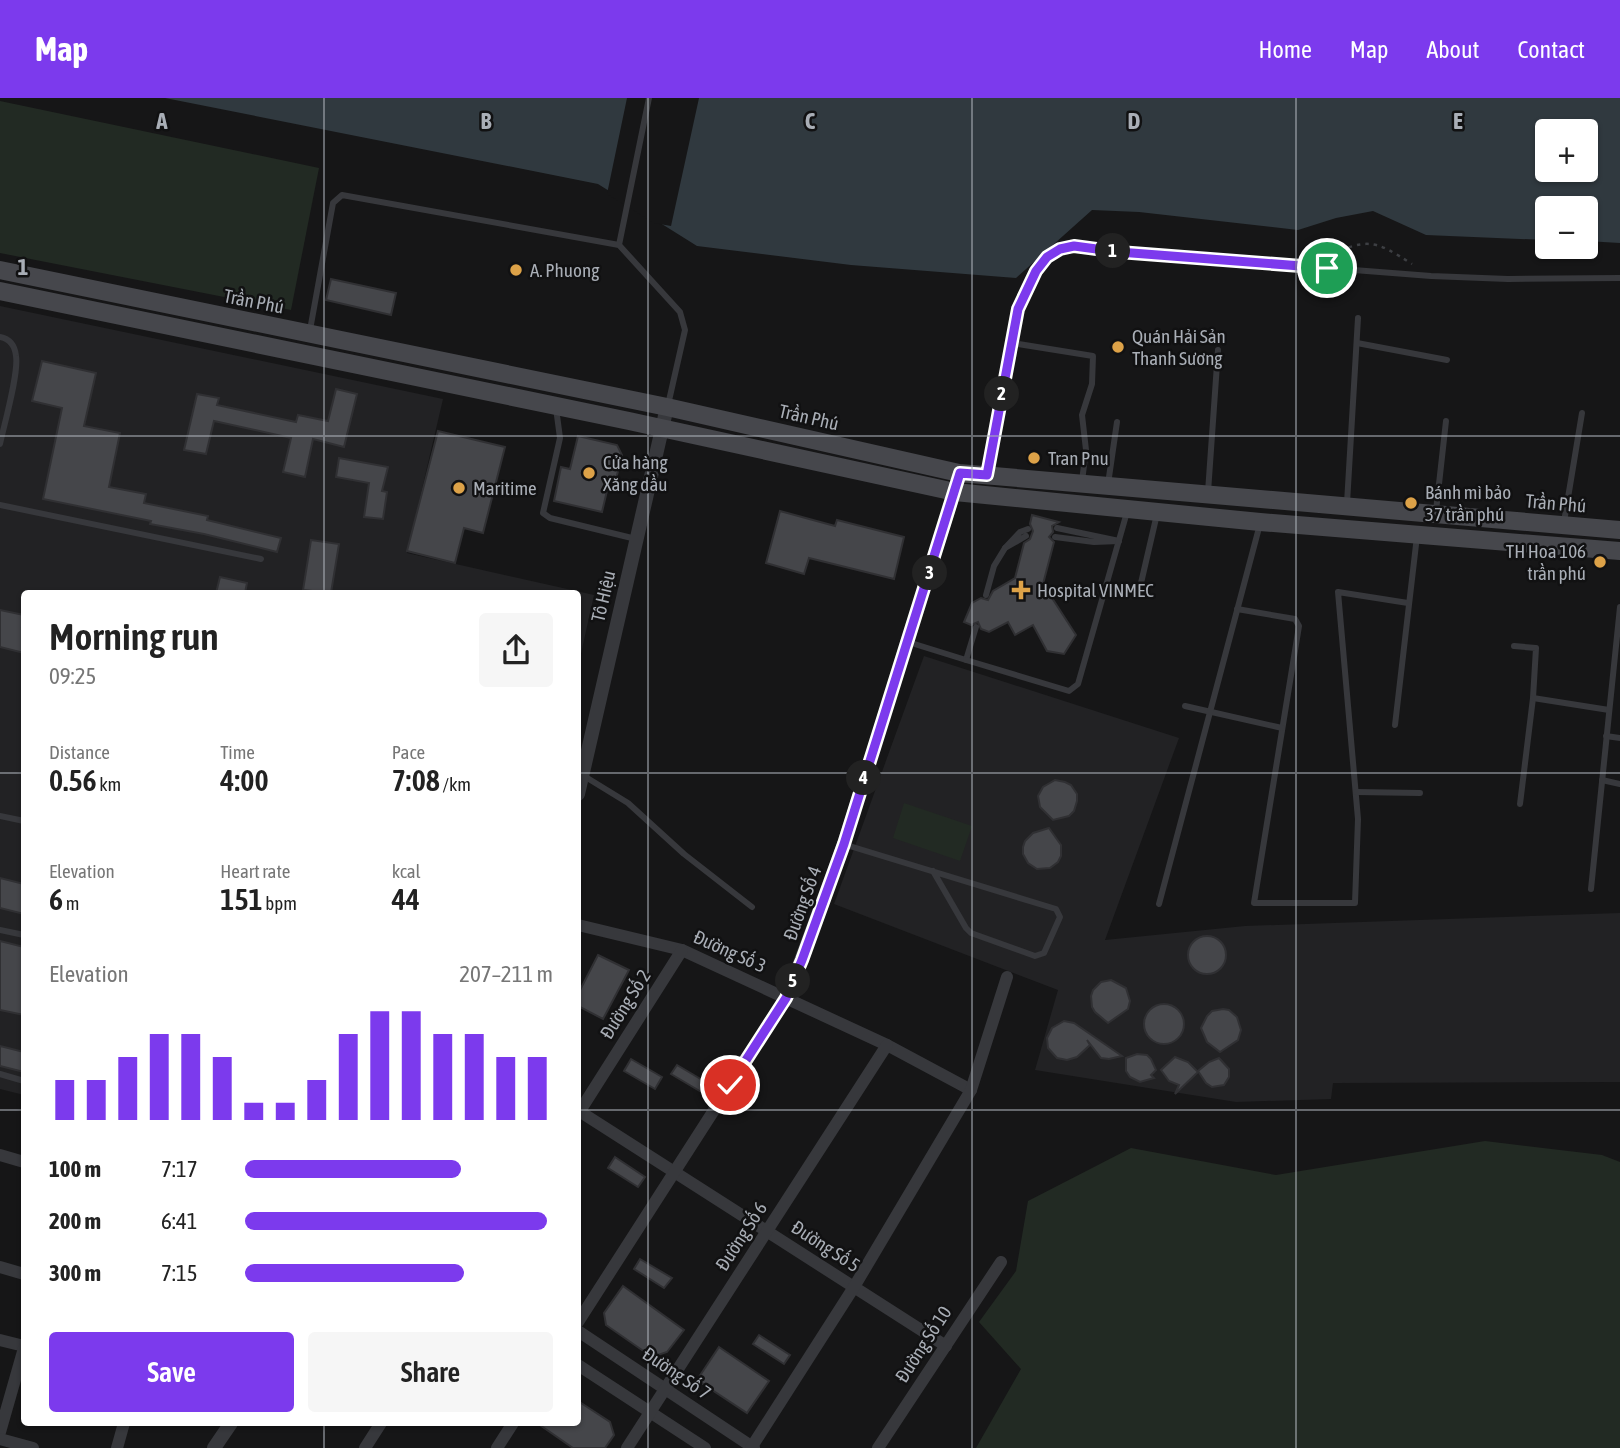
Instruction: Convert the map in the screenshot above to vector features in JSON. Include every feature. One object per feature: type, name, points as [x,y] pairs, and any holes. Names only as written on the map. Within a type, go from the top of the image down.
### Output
[{"type":"main road","name":"Trần Phú","points":[[0,270],[667,407],[960,473],[1620,530]]},
{"type":"main road","name":"Trần Phú","points":[[0,291],[662,428],[955,492],[1260,522],[1620,551]]},
{"type":"main road","points":[[272,346],[276,327]]},
{"type":"main road","points":[[955,492],[960,473]]},
{"type":"street","name":"Tô Hiệu","points":[[581,780],[667,407]]},
{"type":"street","name":"Đường Số 4","points":[[581,1317],[786,998],[844,844],[955,492]]},
{"type":"street","name":"Đường Số 3","points":[[581,926],[682,950],[887,1045],[971,1090]]},
{"type":"street","name":"Đường Số 2","points":[[581,1108],[682,950]]},
{"type":"street","points":[[752,1447],[854,1287],[971,1090],[1007,977]]},
{"type":"street","name":"Đường Số 6","points":[[627,1448],[887,1045]]},
{"type":"street","name":"Đường Số 5","points":[[581,1115],[946,1346]]},
{"type":"street","points":[[0,1155],[21,1161]]},
{"type":"street","name":"Đường Số 10","points":[[878,1448],[1001,1262]]},
{"type":"street","points":[[0,1267],[21,1272]]},
{"type":"street","name":"Đường Số 7","points":[[581,1333],[752,1447]]},
{"type":"street","points":[[0,1340],[21,1346]]},
{"type":"street","points":[[0,1432],[21,1358]]},
{"type":"street","points":[[581,1368],[705,1448]]},
{"type":"street","points":[[117,1448],[123,1426]]},
{"type":"street","points":[[214,1448],[228,1426]]},
{"type":"street","points":[[365,1448],[379,1426]]},
{"type":"street","points":[[497,1448],[511,1426]]},
{"type":"street","points":[[0,1439],[33,1448]]},
{"type":"lane","points":[[619,246],[649,98]]},
{"type":"lane","points":[[309,333],[333,203],[342,195],[619,246],[680,312],[685,330],[667,407]]},
{"type":"lane","points":[[987,475],[1018,309],[1036,271],[1047,257],[1060,249],[1074,246],[1119,252],[1431,276],[1508,279],[1620,278]]},
{"type":"lane","points":[[1347,505],[1358,318]]},
{"type":"lane","points":[[0,337],[7,338],[12,344],[17,361],[0,444]]},
{"type":"lane","points":[[1012,343],[1093,356],[1092,384],[1082,415],[1086,450],[1081,483]]},
{"type":"lane","points":[[1357,343],[1447,360]]},
{"type":"lane","points":[[1208,494],[1218,350]]},
{"type":"lane","points":[[556,406],[560,438],[543,513],[550,518],[636,539]]},
{"type":"lane","points":[[1564,524],[1582,413]]},
{"type":"lane","points":[[1436,513],[1446,421]]},
{"type":"lane","points":[[1108,485],[1117,422]]},
{"type":"lane","points":[[0,505],[261,559]]},
{"type":"lane","points":[[908,642],[1069,691],[1078,684],[1128,510]]},
{"type":"lane","points":[[1138,596],[1158,512]]},
{"type":"lane","points":[[1158,904],[1260,522]]},
{"type":"lane","points":[[1057,528],[1119,541]]},
{"type":"lane","points":[[986,595],[994,566],[1005,548],[1027,532]]},
{"type":"lane","points":[[1395,724],[1417,534]]},
{"type":"lane","points":[[1055,537],[1094,542],[1119,541]]},
{"type":"lane","points":[[1237,610],[1295,619],[1298,622],[1254,903],[1355,903],[1358,851],[1356,792],[1338,592],[1408,603]]},
{"type":"lane","points":[[1591,889],[1620,607]]},
{"type":"lane","points":[[966,660],[976,627]]},
{"type":"lane","points":[[1514,646],[1536,648],[1533,698],[1520,804]]},
{"type":"lane","points":[[1533,698],[1609,710]]},
{"type":"lane","points":[[1185,706],[1282,728]]},
{"type":"lane","points":[[1606,736],[1620,738]]},
{"type":"lane","points":[[582,775],[628,803],[684,854],[752,906]]},
{"type":"lane","points":[[1602,780],[1620,784]]},
{"type":"lane","points":[[1356,792],[1420,793]]},
{"type":"lane","points":[[0,816],[21,820]]},
{"type":"lane","points":[[844,844],[933,871],[1056,909],[1060,916],[1044,953],[1035,956],[971,933],[962,923],[933,871]]},
{"type":"lane","points":[[0,930],[21,934]]},
{"type":"lane","points":[[0,1074],[21,1080]]},
{"type":"path","points":[[1324,258],[1354,245],[1382,244],[1418,267]]},
{"type":"shaded area","points":[[165,98],[1620,98],[1620,243],[1598,242],[1598,196],[1535,196],[1535,240],[1426,235],[1373,211],[1336,218],[1298,230],[1139,212],[1092,210],[1016,278],[851,265],[697,246],[598,184]]},
{"type":"shaded area","points":[[0,101],[319,168],[291,310],[0,253]]},
{"type":"shaded area","points":[[0,306],[443,399],[407,553],[572,590],[21,590],[21,1094],[0,1089]]},
{"type":"shaded area","points":[[581,592],[594,595],[581,654]]},
{"type":"shaded area","points":[[924,656],[1179,738],[1105,940],[1245,926],[1620,913],[1620,1082],[1333,1083],[1331,1099],[1236,1102],[1035,1070],[1058,990],[834,904]]},
{"type":"shaded area","points":[[904,803],[972,826],[960,861],[893,838]]},
{"type":"shaded area","points":[[1485,1141],[1602,1155],[1620,1162],[1620,1448],[976,1448],[1021,1369],[979,1322],[1016,1271],[1028,1201],[1131,1148],[1276,1175]]},
{"type":"pier","points":[[627,98],[699,98],[671,226],[654,223],[607,194]]},
{"type":"building","points":[[331,279],[396,293],[391,315],[326,300]]},
{"type":"building","points":[[42,361],[96,373],[84,426],[120,433],[109,487],[146,494],[144,503],[208,516],[207,520],[281,538],[277,552],[150,524],[151,521],[43,499],[62,408],[32,401]]},
{"type":"building","points":[[336,389],[357,394],[344,447],[313,439],[305,477],[283,472],[291,438],[214,421],[206,454],[184,450],[197,394],[219,398],[217,405],[296,422],[298,415],[328,421]]},
{"type":"building","name":"Maritime","points":[[438,431],[505,447],[483,533],[464,528],[455,563],[407,551]]},
{"type":"building","name":"Cửa hàng Xăng dầu","points":[[578,436],[617,445],[622,455],[616,479],[610,478],[602,512],[554,501],[561,467],[570,469]]},
{"type":"building","points":[[339,458],[388,467],[382,491],[387,492],[383,519],[364,517],[369,483],[336,477]]},
{"type":"building","points":[[780,511],[835,526],[837,520],[904,537],[894,579],[809,558],[804,574],[766,563]]},
{"type":"building","name":"Hospital VINMEC","points":[[1032,515],[1059,522],[1052,526],[1053,532],[1049,537],[1054,542],[1043,584],[1076,635],[1064,654],[1047,651],[1033,625],[1015,635],[1008,622],[989,632],[981,629],[978,622],[971,625],[964,622],[972,603],[981,598],[988,600],[993,591],[1015,578],[1024,543],[1030,539],[1033,531],[1030,524]]},
{"type":"building","points":[[311,540],[339,544],[331,590],[303,590]]},
{"type":"building","points":[[220,577],[247,583],[246,590],[217,590]]},
{"type":"building","points":[[0,610],[21,614],[21,652],[0,647]]},
{"type":"building","points":[[1055,780],[1071,785],[1077,794],[1077,801],[1069,816],[1053,820],[1040,807],[1038,796],[1043,787]]},
{"type":"building","points":[[1049,828],[1061,845],[1061,856],[1050,868],[1037,869],[1028,863],[1023,847],[1033,833]]},
{"type":"building","points":[[0,878],[21,883],[21,913],[0,908]]},
{"type":"building","points":[[1207,936],[1221,941],[1226,955],[1221,969],[1207,974],[1193,969],[1188,955],[1193,941]]},
{"type":"building","points":[[0,941],[21,946],[21,1014],[0,1010]]},
{"type":"building","points":[[598,955],[629,970],[603,1019],[581,1008],[581,988]]},
{"type":"building","points":[[1111,980],[1126,988],[1130,1001],[1128,1009],[1108,1023],[1095,1012],[1091,996],[1101,982]]},
{"type":"building","points":[[1164,1004],[1178,1010],[1184,1024],[1178,1038],[1164,1044],[1150,1038],[1144,1024],[1150,1010]]},
{"type":"building","points":[[1229,1010],[1237,1017],[1241,1030],[1238,1040],[1220,1052],[1207,1042],[1201,1028],[1212,1011]]},
{"type":"building","points":[[1064,1021],[1074,1023],[1122,1056],[1101,1058],[1087,1040],[1090,1045],[1077,1057],[1067,1060],[1057,1058],[1048,1048],[1047,1038],[1052,1028]]},
{"type":"building","points":[[0,1046],[21,1051],[21,1071],[0,1066]]},
{"type":"building","points":[[1137,1054],[1147,1055],[1151,1059],[1156,1070],[1151,1075],[1154,1078],[1140,1082],[1130,1077],[1126,1071],[1126,1058]]},
{"type":"building","points":[[1175,1057],[1188,1062],[1198,1072],[1175,1094],[1179,1085],[1169,1081],[1161,1070]]},
{"type":"building","points":[[1219,1058],[1229,1069],[1229,1077],[1224,1085],[1212,1087],[1198,1071]]},
{"type":"building","points":[[631,1059],[662,1077],[655,1089],[624,1071]]},
{"type":"building","points":[[677,1065],[709,1084],[703,1093],[671,1074]]},
{"type":"building","points":[[615,1157],[645,1177],[638,1187],[608,1168]]},
{"type":"building","points":[[640,1259],[672,1278],[664,1288],[634,1269]]},
{"type":"building","points":[[623,1286],[684,1330],[667,1352],[652,1357],[606,1325],[604,1313]]},
{"type":"building","points":[[759,1335],[790,1355],[784,1364],[753,1344]]},
{"type":"building","points":[[719,1347],[769,1381],[747,1413],[697,1380]]},
{"type":"building","points":[[581,1403],[610,1422],[614,1435],[605,1448],[573,1448],[541,1426],[581,1426]]},
{"type":"place","name":"A. Phuong","points":[[516,270]]},
{"type":"place","name":"Quán Hải Sản Thanh Sương","points":[[1118,347]]},
{"type":"place","name":"Tran Pnu","points":[[1034,458]]},
{"type":"place","name":"Cửa hàng Xăng dầu","points":[[589,473]]},
{"type":"place","name":"Maritime","points":[[459,488]]},
{"type":"place","name":"Bánh mì bảo 37 trần phú","points":[[1411,503]]},
{"type":"place","name":"TH Hoa 106 trần phú","points":[[1600,562]]},
{"type":"place","name":"Hospital VINMEC","points":[[1021,590]]},
{"type":"route","points":[[730,1085],[786,998],[802,960],[844,844],[960,473],[987,475],[1018,309],[1036,271],[1047,257],[1060,249],[1074,246],[1327,268]]}]
